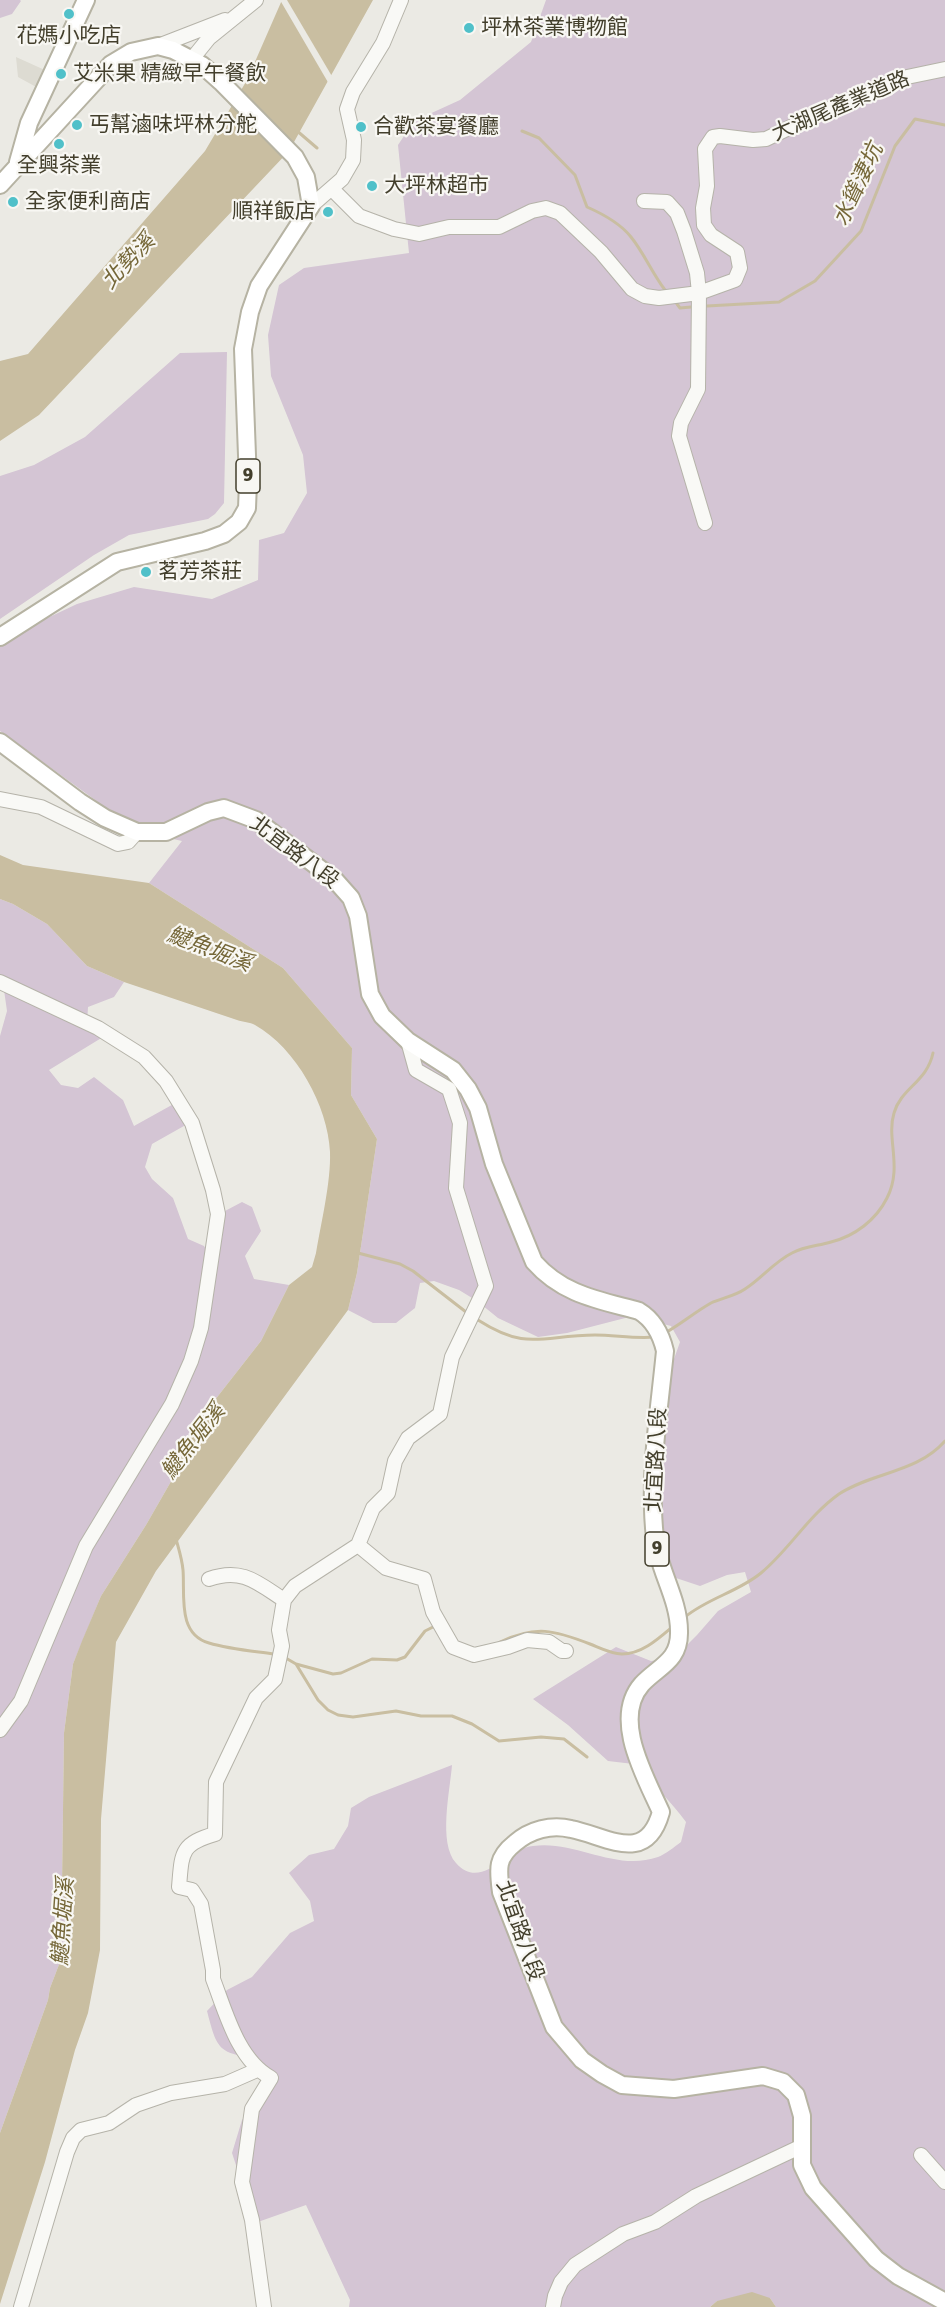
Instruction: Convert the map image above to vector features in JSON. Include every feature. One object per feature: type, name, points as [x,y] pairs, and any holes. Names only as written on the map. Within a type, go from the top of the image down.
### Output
[{"type":"main road","points":[[17,166],[29,123],[86,0]]},
{"type":"main road","points":[[0,185],[111,64],[131,52],[158,46],[192,59],[221,82],[295,157],[306,177],[311,206]]},
{"type":"main road","name":"9","points":[[0,637],[117,562],[205,541],[224,534],[239,522],[247,508],[243,349],[250,312],[259,286],[311,206]]},
{"type":"main road","name":"北宜路八段","points":[[0,742],[80,802],[105,818],[137,832],[166,832],[208,812],[224,808],[256,820],[335,880],[351,898],[358,915],[370,994],[382,1016],[408,1041],[453,1070],[468,1089],[478,1108],[494,1164],[534,1262],[544,1273],[572,1292],[639,1311],[648,1316],[662,1339],[665,1351],[652,1490],[653,1515],[655,1541],[680,1631],[673,1657],[642,1685],[635,1697],[629,1716],[634,1751],[661,1812],[658,1825],[654,1833],[645,1839],[626,1845],[571,1829],[555,1827],[523,1836],[504,1852],[500,1862],[501,1892],[554,2027],[582,2060],[622,2085],[674,2089],[764,2076],[783,2082],[796,2095],[802,2116],[802,2165],[813,2188],[876,2259],[898,2276],[945,2302]]},
{"type":"street","points":[[192,59],[209,38],[256,0]]},
{"type":"street","points":[[311,206],[347,173],[353,160],[354,140],[347,109],[353,92],[383,43],[401,0]]},
{"type":"street","points":[[158,46],[238,15]]},
{"type":"street","name":"大湖尾產業道路","points":[[332,189],[359,216],[394,229],[418,234],[449,227],[499,227],[532,211],[546,208],[560,213],[601,252],[632,289],[645,296],[659,298],[699,293],[735,280],[740,268],[737,252],[711,235],[704,225],[703,208],[707,186],[705,149],[713,137],[766,140],[822,112],[907,77],[945,69]]},
{"type":"street","points":[[644,201],[667,202],[678,213],[697,273],[699,293],[698,389],[681,423],[679,436],[705,523]]},
{"type":"street","points":[[0,799],[41,807],[118,844],[128,842],[137,832]]},
{"type":"street","points":[[0,982],[98,1028],[144,1057],[166,1082],[192,1123],[218,1214],[201,1328],[191,1361],[172,1404],[86,1546],[21,1701],[0,1730]]},
{"type":"street","points":[[264,2307],[252,2220],[242,2182],[252,2109],[271,2078],[257,2070],[236,2038],[213,1979],[201,1904],[192,1890],[179,1887],[181,1864],[188,1846],[194,1840],[215,1834],[216,1782],[256,1698],[275,1679],[282,1646],[279,1630],[284,1600],[295,1586],[358,1545],[373,1508],[388,1492],[395,1461],[408,1438],[440,1414],[452,1357],[486,1286],[456,1188],[460,1123],[449,1089],[416,1070],[408,1041]]},
{"type":"street","points":[[358,1545],[386,1568],[424,1580],[433,1612],[453,1647],[474,1655],[527,1640],[549,1642],[562,1651],[566,1651]]},
{"type":"street","points":[[209,1579],[223,1574],[247,1576],[284,1600]]},
{"type":"street","points":[[21,2307],[73,2138],[81,2130],[109,2123],[136,2105],[171,2092],[225,2084],[257,2070]]},
{"type":"street","points":[[553,2307],[561,2282],[575,2265],[604,2246],[623,2234],[655,2222],[696,2196],[802,2146]]},
{"type":"street","points":[[921,2155],[945,2182]]},
{"type":"shaded area","points":[[0,0],[21,1],[12,14],[0,18]]},
{"type":"shaded area","points":[[546,0],[945,0],[945,2307],[776,2307],[770,2298],[717,2301],[710,2307],[349,2307],[350,2300],[306,2205],[255,2223],[232,2153],[242,2120],[259,2098],[269,2078],[259,2058],[235,2054],[222,2048],[217,2042],[207,2011],[227,1990],[252,1977],[290,1933],[314,1921],[310,1901],[289,1873],[309,1855],[334,1849],[348,1826],[351,1808],[369,1797],[452,1765],[446,1830],[451,1854],[456,1863],[465,1871],[475,1873],[485,1871],[524,1848],[533,1846],[565,1847],[611,1859],[642,1861],[661,1856],[681,1842],[686,1822],[652,1781],[642,1765],[608,1761],[568,1725],[533,1699],[616,1647],[651,1661],[674,1658],[718,1611],[751,1592],[745,1572],[727,1575],[700,1586],[676,1578],[658,1581],[661,1492],[648,1468],[662,1393],[680,1342],[671,1326],[633,1316],[567,1333],[538,1337],[498,1318],[459,1290],[434,1281],[420,1283],[415,1308],[396,1323],[373,1323],[348,1310],[357,1273],[377,1139],[351,1095],[352,1048],[283,968],[149,883],[182,841],[138,831],[0,731],[0,641],[3,639],[77,604],[134,587],[212,599],[258,580],[259,540],[284,533],[307,493],[303,455],[271,376],[268,335],[279,285],[304,268],[409,253],[398,145],[414,121],[460,100],[531,42]]},
{"type":"shaded area","points":[[16,57],[47,71],[38,88],[18,77]]},
{"type":"shaded area","points":[[227,352],[224,503],[215,514],[208,519],[129,535],[94,555],[0,619],[0,476],[34,465],[85,437],[180,353]]},
{"type":"shaded area","points":[[0,899],[47,924],[87,966],[124,982],[114,997],[88,1007],[87,1023],[103,1037],[49,1070],[61,1085],[78,1088],[94,1077],[123,1100],[134,1126],[179,1101],[191,1122],[152,1144],[145,1167],[152,1179],[173,1198],[188,1239],[204,1246],[210,1256],[222,1239],[225,1211],[242,1202],[252,1207],[261,1231],[245,1256],[254,1279],[289,1285],[261,1341],[200,1419],[183,1448],[177,1471],[101,1596],[73,1664],[64,1733],[62,1886],[69,1927],[65,1949],[50,1988],[48,2000],[0,2133],[0,1036],[7,1011],[3,983],[0,982]]},
{"type":"water","name":"北勢溪","points":[[282,0],[373,0],[289,151],[39,415],[0,441],[0,361],[28,354],[205,151],[247,80]]},
{"type":"water","name":"𩻸魚堀溪","points":[[0,855],[23,865],[149,883],[283,968],[352,1048],[351,1095],[377,1139],[357,1273],[348,1310],[156,1571],[116,1642],[101,1819],[100,1950],[88,2013],[75,2050],[45,2162],[0,2304],[0,2133],[48,2000],[50,1988],[65,1949],[69,1927],[62,1886],[64,1733],[73,1664],[101,1596],[177,1471],[183,1448],[200,1419],[261,1341],[289,1285],[312,1267],[327,1189],[330,1152],[323,1116],[307,1080],[284,1048],[270,1035],[253,1024],[124,982],[87,966],[47,924],[0,899]]},
{"type":"water","points":[[752,2292],[770,2298],[776,2307],[710,2307],[717,2301]]},
{"type":"pier","points":[[280,0],[287,0],[333,78],[329,84]]},
{"type":"waterway","name":"水聳淒坑","points":[[707,306],[779,302],[815,281],[861,231],[895,146],[915,119],[945,125]]},
{"type":"waterway","name":"水聳淒坑","points":[[296,130],[317,148]]},
{"type":"waterway","name":"水聳淒坑","points":[[522,131],[539,138],[575,175],[587,207],[611,219],[627,232],[665,290]]},
{"type":"waterway","name":"水聳淒坑","points":[[677,304],[680,308],[691,307]]},
{"type":"waterway","points":[[665,1333],[711,1303],[745,1289],[792,1253],[848,1236],[871,1220],[892,1187],[894,1175],[892,1123],[897,1104],[925,1071],[933,1053]]},
{"type":"waterway","points":[[358,1253],[400,1264],[413,1271],[466,1312]]},
{"type":"waterway","points":[[478,1320],[495,1330],[523,1339],[595,1335],[655,1337]]},
{"type":"waterway","points":[[685,1617],[761,1573],[818,1512],[839,1494],[921,1460],[945,1441]]},
{"type":"waterway","points":[[176,1539],[183,1566],[185,1612],[187,1623],[192,1631],[209,1643],[273,1654]]},
{"type":"waterway","points":[[296,1664],[333,1674],[341,1673],[372,1659],[397,1660],[405,1657],[425,1631],[433,1627]]},
{"type":"waterway","points":[[500,1642],[524,1633],[545,1631],[566,1635],[610,1652],[622,1654],[642,1649],[671,1628]]},
{"type":"waterway","points":[[284,1657],[296,1664],[318,1700],[328,1710],[338,1715],[353,1717],[396,1711],[421,1716],[452,1716],[472,1724],[499,1741],[541,1737],[564,1739],[587,1757]]},
{"type":"place","name":"花媽小吃店","points":[[69,14]]},
{"type":"place","name":"坪林茶業博物館","points":[[469,28]]},
{"type":"place","name":"艾米果 精緻早午餐飲","points":[[61,74]]},
{"type":"place","name":"丐幫滷味坪林分舵","points":[[77,125]]},
{"type":"place","name":"合歡茶宴餐廳","points":[[361,127]]},
{"type":"place","name":"全興茶業","points":[[59,144]]},
{"type":"place","name":"大坪林超市","points":[[372,186]]},
{"type":"place","name":"全家便利商店","points":[[13,202]]},
{"type":"place","name":"順祥飯店","points":[[328,212]]},
{"type":"place","name":"茗芳茶莊","points":[[146,572]]}]
